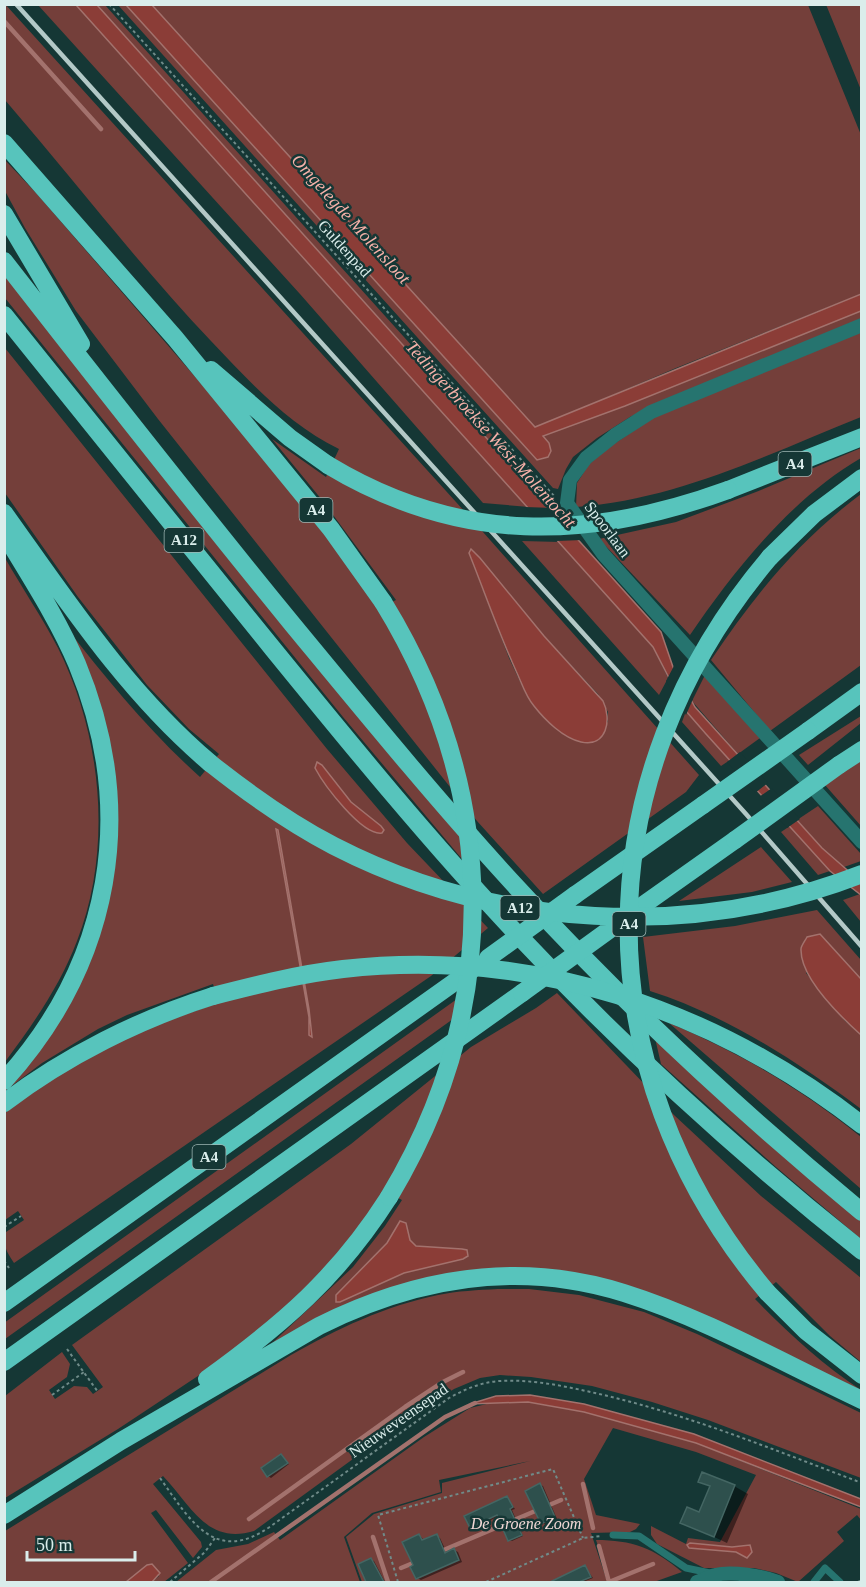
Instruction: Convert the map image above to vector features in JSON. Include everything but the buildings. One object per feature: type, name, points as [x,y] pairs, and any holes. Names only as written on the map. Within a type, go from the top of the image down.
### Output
[{"type":"highway","name":"A4","points":[[4,143],[175,338],[331,529],[383,602],[432,695],[448,742],[466,821],[473,899],[468,980],[453,1052],[430,1118],[413,1155],[389,1197],[345,1259],[288,1317],[260,1341],[121,1441]]},
{"type":"highway","name":"A12","points":[[4,214],[117,406]]},
{"type":"highway","name":"A12","points":[[4,261],[117,406],[374,723],[512,883],[655,1029],[745,1113],[861,1212]]},
{"type":"highway","name":"A12","points":[[4,315],[366,763],[494,909],[596,1014],[696,1110],[861,1251]]},
{"type":"highway","name":"A4","points":[[175,338],[283,433],[328,465],[368,486],[421,507],[467,519],[516,526],[558,528],[602,524],[664,512],[728,490],[861,437]]},
{"type":"highway","name":"A4","points":[[861,478],[814,514],[770,557],[735,600],[706,644],[681,691],[662,736],[647,784],[636,837],[629,926],[630,962],[638,1028],[661,1113],[679,1157],[698,1194],[725,1237],[767,1292],[806,1330],[861,1375]]},
{"type":"highway","name":"A12","points":[[4,513],[118,669],[156,712],[210,763],[282,816],[335,847],[397,874],[427,885],[514,907],[607,916],[683,915],[775,901],[861,874]]},
{"type":"highway","points":[[4,533],[62,633],[85,683],[102,742],[110,814],[105,873],[97,916],[87,945],[70,987],[54,1016],[32,1048],[4,1081]]},
{"type":"highway","name":"A4","points":[[4,1304],[861,692]]},
{"type":"highway","name":"A4","points":[[6,1362],[861,750]]},
{"type":"highway","points":[[4,1103],[55,1069],[123,1032],[213,996],[308,974],[390,966],[481,968],[573,983],[643,1003],[684,1019],[730,1040],[786,1071],[861,1125]]},
{"type":"highway","name":"A4","points":[[4,1515],[121,1441],[344,1314],[419,1287],[478,1278],[537,1277],[593,1285],[622,1293],[719,1330],[861,1400]]},
{"type":"street","name":"Spoorlaan","points":[[861,326],[651,412],[615,435],[586,458],[570,480],[567,503],[603,554],[861,842]]},
{"type":"street","points":[[698,1582],[716,1575],[742,1575],[778,1582]]},
{"type":"lane","points":[[613,1535],[639,1536],[686,1568],[716,1575]]},
{"type":"lane","points":[[814,1582],[825,1568],[840,1582]]},
{"type":"path","name":"Guldenpad","points":[[109,4],[555,496],[567,503]]},
{"type":"path","points":[[4,1227],[21,1216]]},
{"type":"path","points":[[4,1261],[9,1268]]},
{"type":"path","points":[[67,1349],[98,1392]]},
{"type":"path","points":[[52,1395],[84,1372]]},
{"type":"path","name":"Nieuweveensepad","points":[[215,1538],[237,1540],[262,1533],[440,1403],[467,1388],[499,1381],[522,1381],[560,1386],[651,1407],[700,1423],[861,1484]]},
{"type":"path","points":[[398,1582],[378,1515],[553,1469],[583,1538]]},
{"type":"path","points":[[160,1478],[194,1525],[215,1538],[205,1552],[170,1582]]},
{"type":"path","points":[[486,1582],[583,1538],[613,1535]]},
{"type":"green space","points":[[5,4],[475,523],[699,775],[686,792],[543,894],[477,821],[158,419],[76,311],[5,191],[4,159],[248,438],[324,532],[378,609],[396,600],[322,500],[272,439],[326,477],[339,449],[320,439],[286,415],[255,387],[184,312],[5,100]],"holes":[[[471,550],[544,636],[598,694],[608,712],[608,722],[575,740],[553,726],[525,692],[509,658],[469,553]]]},
{"type":"green space","points":[[38,5],[76,5],[529,507],[483,503],[300,294]]},
{"type":"green space","points":[[97,5],[105,5],[558,508],[550,508]]},
{"type":"green space","points":[[118,5],[126,5],[537,460],[542,436],[625,406],[861,311],[861,320],[688,390],[630,417],[573,457],[558,489],[553,488]]},
{"type":"green space","points":[[152,5],[808,5],[861,135],[861,294],[676,368],[535,428]]},
{"type":"green space","points":[[826,5],[861,5],[861,90],[827,7]]},
{"type":"green space","points":[[4,272],[460,836],[462,859],[343,717],[5,298]]},
{"type":"green space","points":[[861,331],[861,417],[757,460],[686,485],[613,503],[576,507],[577,483],[589,464],[608,448],[663,411]]},
{"type":"green space","points":[[5,348],[327,749],[407,843],[488,928],[431,976],[14,1263],[5,1245],[6,1232],[24,1220],[18,1211],[5,1220],[5,1113],[60,1074],[105,1048],[143,1030],[219,1002],[213,984],[127,1015],[98,1029],[42,1063],[5,1091],[59,1017],[116,815],[66,627],[130,705],[200,777],[219,754],[189,729],[147,685],[78,597],[5,493]]},
{"type":"green space","points":[[861,448],[861,458],[812,493],[766,537],[726,585],[690,635],[599,539],[676,522],[756,492]]},
{"type":"green space","points":[[861,494],[861,665],[770,731],[711,660],[744,613],[778,571],[817,531]]},
{"type":"green space","points":[[522,541],[560,542],[653,647],[668,678],[659,695]]},
{"type":"green space","points":[[5,558],[52,636],[73,682],[85,718],[93,755],[98,793],[98,831],[95,869],[88,906],[77,941],[54,989],[5,1062]]},
{"type":"green space","points":[[706,673],[760,738],[738,754],[692,701]]},
{"type":"green space","points":[[686,711],[730,760],[721,766],[682,722]]},
{"type":"green space","points":[[861,716],[861,723],[808,765],[799,755]]},
{"type":"green space","points":[[861,760],[861,826],[825,785]]},
{"type":"green space","points":[[818,806],[861,854],[861,861],[844,867],[822,848],[797,820]]},
{"type":"green space","points":[[790,826],[830,871],[818,875],[781,832]]},
{"type":"green space","points":[[761,847],[792,882],[752,892],[679,901]]},
{"type":"green space","points":[[861,895],[861,922],[843,900]]},
{"type":"green space","points":[[817,910],[861,960],[861,979],[820,934],[806,973],[845,1021],[861,1035],[861,1109],[760,1041],[707,1013],[650,991],[643,937],[735,926]]},
{"type":"green space","points":[[557,993],[674,1115],[761,1196],[861,1278],[861,1362],[830,1336],[776,1282],[755,1299],[806,1348],[861,1390],[691,1311],[480,1271],[268,1347],[353,1267],[385,1226],[402,1200],[385,1191],[341,1254],[268,1325],[210,1368],[118,1429],[5,1498],[5,1396],[62,1352],[70,1364],[67,1377],[49,1390],[55,1399],[74,1386],[87,1387],[93,1394],[103,1387],[72,1345],[351,1144],[471,1047]]},
{"type":"green space","points":[[457,999],[453,1019],[5,1339],[4,1323]]},
{"type":"green space","points":[[669,1023],[770,1073],[816,1103],[861,1137],[861,1189]]},
{"type":"green space","points":[[655,1038],[861,1220],[861,1239],[661,1064]]},
{"type":"green space","points":[[498,1289],[529,1289],[579,1295],[644,1312],[697,1334],[861,1413],[861,1478],[708,1420],[652,1402],[592,1386],[500,1375],[480,1378],[454,1389],[397,1427],[254,1531],[237,1534],[211,1527],[191,1510],[163,1476],[153,1484],[201,1542],[202,1547],[193,1558],[156,1510],[151,1513],[188,1563],[164,1582],[152,1582],[159,1576],[147,1565],[126,1582],[5,1582],[5,1531],[291,1355],[344,1327],[399,1305],[445,1294]]},
{"type":"green space","name":"De Groene Zoom","points":[[495,1402],[528,1402],[584,1412],[696,1443],[861,1509],[861,1520],[857,1515],[837,1532],[844,1541],[798,1582],[776,1573],[754,1568],[704,1568],[657,1544],[651,1535],[651,1526],[686,1544],[688,1538],[720,1542],[756,1475],[696,1452],[613,1428],[584,1479],[596,1515],[640,1524],[630,1532],[591,1533],[607,1581],[362,1582],[346,1537],[374,1514],[442,1493],[442,1483],[530,1461],[439,1480],[441,1492],[372,1513],[344,1537],[360,1582],[176,1582],[216,1550],[248,1544],[274,1532],[280,1540],[424,1437],[470,1408]]},
{"type":"green space","points":[[596,1540],[609,1540],[642,1547],[662,1557],[682,1572],[654,1582],[610,1582]]},
{"type":"shaded area","points":[[76,5],[97,5],[661,632],[673,667],[695,707],[822,848],[861,882],[861,895],[830,871],[706,734],[686,711],[653,647]]},
{"type":"shaded area","points":[[126,5],[152,5],[535,427],[861,294],[861,311],[625,406],[543,436],[549,443],[551,451],[548,457],[537,460]]},
{"type":"shaded area","points":[[471,549],[544,636],[603,701],[607,723],[602,736],[597,741],[581,742],[561,733],[531,702],[498,628],[469,553]]},
{"type":"shaded area","points":[[317,762],[322,765],[351,802],[381,826],[384,830],[382,833],[374,832],[364,826],[344,808],[315,768]]},
{"type":"shaded area","points":[[276,829],[309,1009],[312,1037],[309,1035],[309,1017]]},
{"type":"shaded area","points":[[820,934],[861,979],[861,1035],[823,996],[802,960],[801,948],[807,937]]},
{"type":"shaded area","points":[[400,1221],[406,1223],[410,1240],[416,1246],[462,1249],[467,1250],[468,1256],[404,1273],[336,1302],[336,1295],[387,1243]]},
{"type":"shaded area","points":[[530,1395],[584,1404],[694,1434],[861,1499],[861,1507],[696,1443],[584,1412],[528,1402],[470,1404],[496,1396]]},
{"type":"shaded area","points":[[690,1543],[732,1547],[750,1545],[752,1552],[747,1558],[736,1552],[689,1548],[687,1545]]},
{"type":"shaded area","points":[[152,1564],[160,1573],[152,1582],[126,1582],[147,1565]]},
{"type":"pier","points":[[525,507],[554,508],[583,540],[556,541]]},
{"type":"pier","points":[[675,664],[693,699],[686,715],[666,681]]},
{"type":"pier","points":[[740,752],[768,783],[755,793],[727,762]]},
{"type":"pier","points":[[772,788],[800,819],[787,828],[759,797]]},
{"type":"waterway","points":[[4,21],[101,129]]},
{"type":"waterway","points":[[249,1519],[405,1407],[463,1372]]},
{"type":"waterway","points":[[211,1582],[445,1417],[475,1403]]},
{"type":"waterway","points":[[583,1484],[593,1528]]},
{"type":"waterway","points":[[439,1552],[561,1500]]},
{"type":"waterway","points":[[373,1537],[388,1582]]},
{"type":"waterway","points":[[599,1546],[609,1582]]},
{"type":"waterway","points":[[401,1568],[418,1561]]},
{"type":"waterway","points":[[609,1582],[653,1564]]},
{"type":"railway","points":[[16,4],[746,814],[862,947]]},
{"type":"water label","name":"Omgelegde Molensloot","points":[[351,219]]},
{"type":"water label","name":"Tedingerbroekse West-Molentocht","points":[[491,434]]}]
